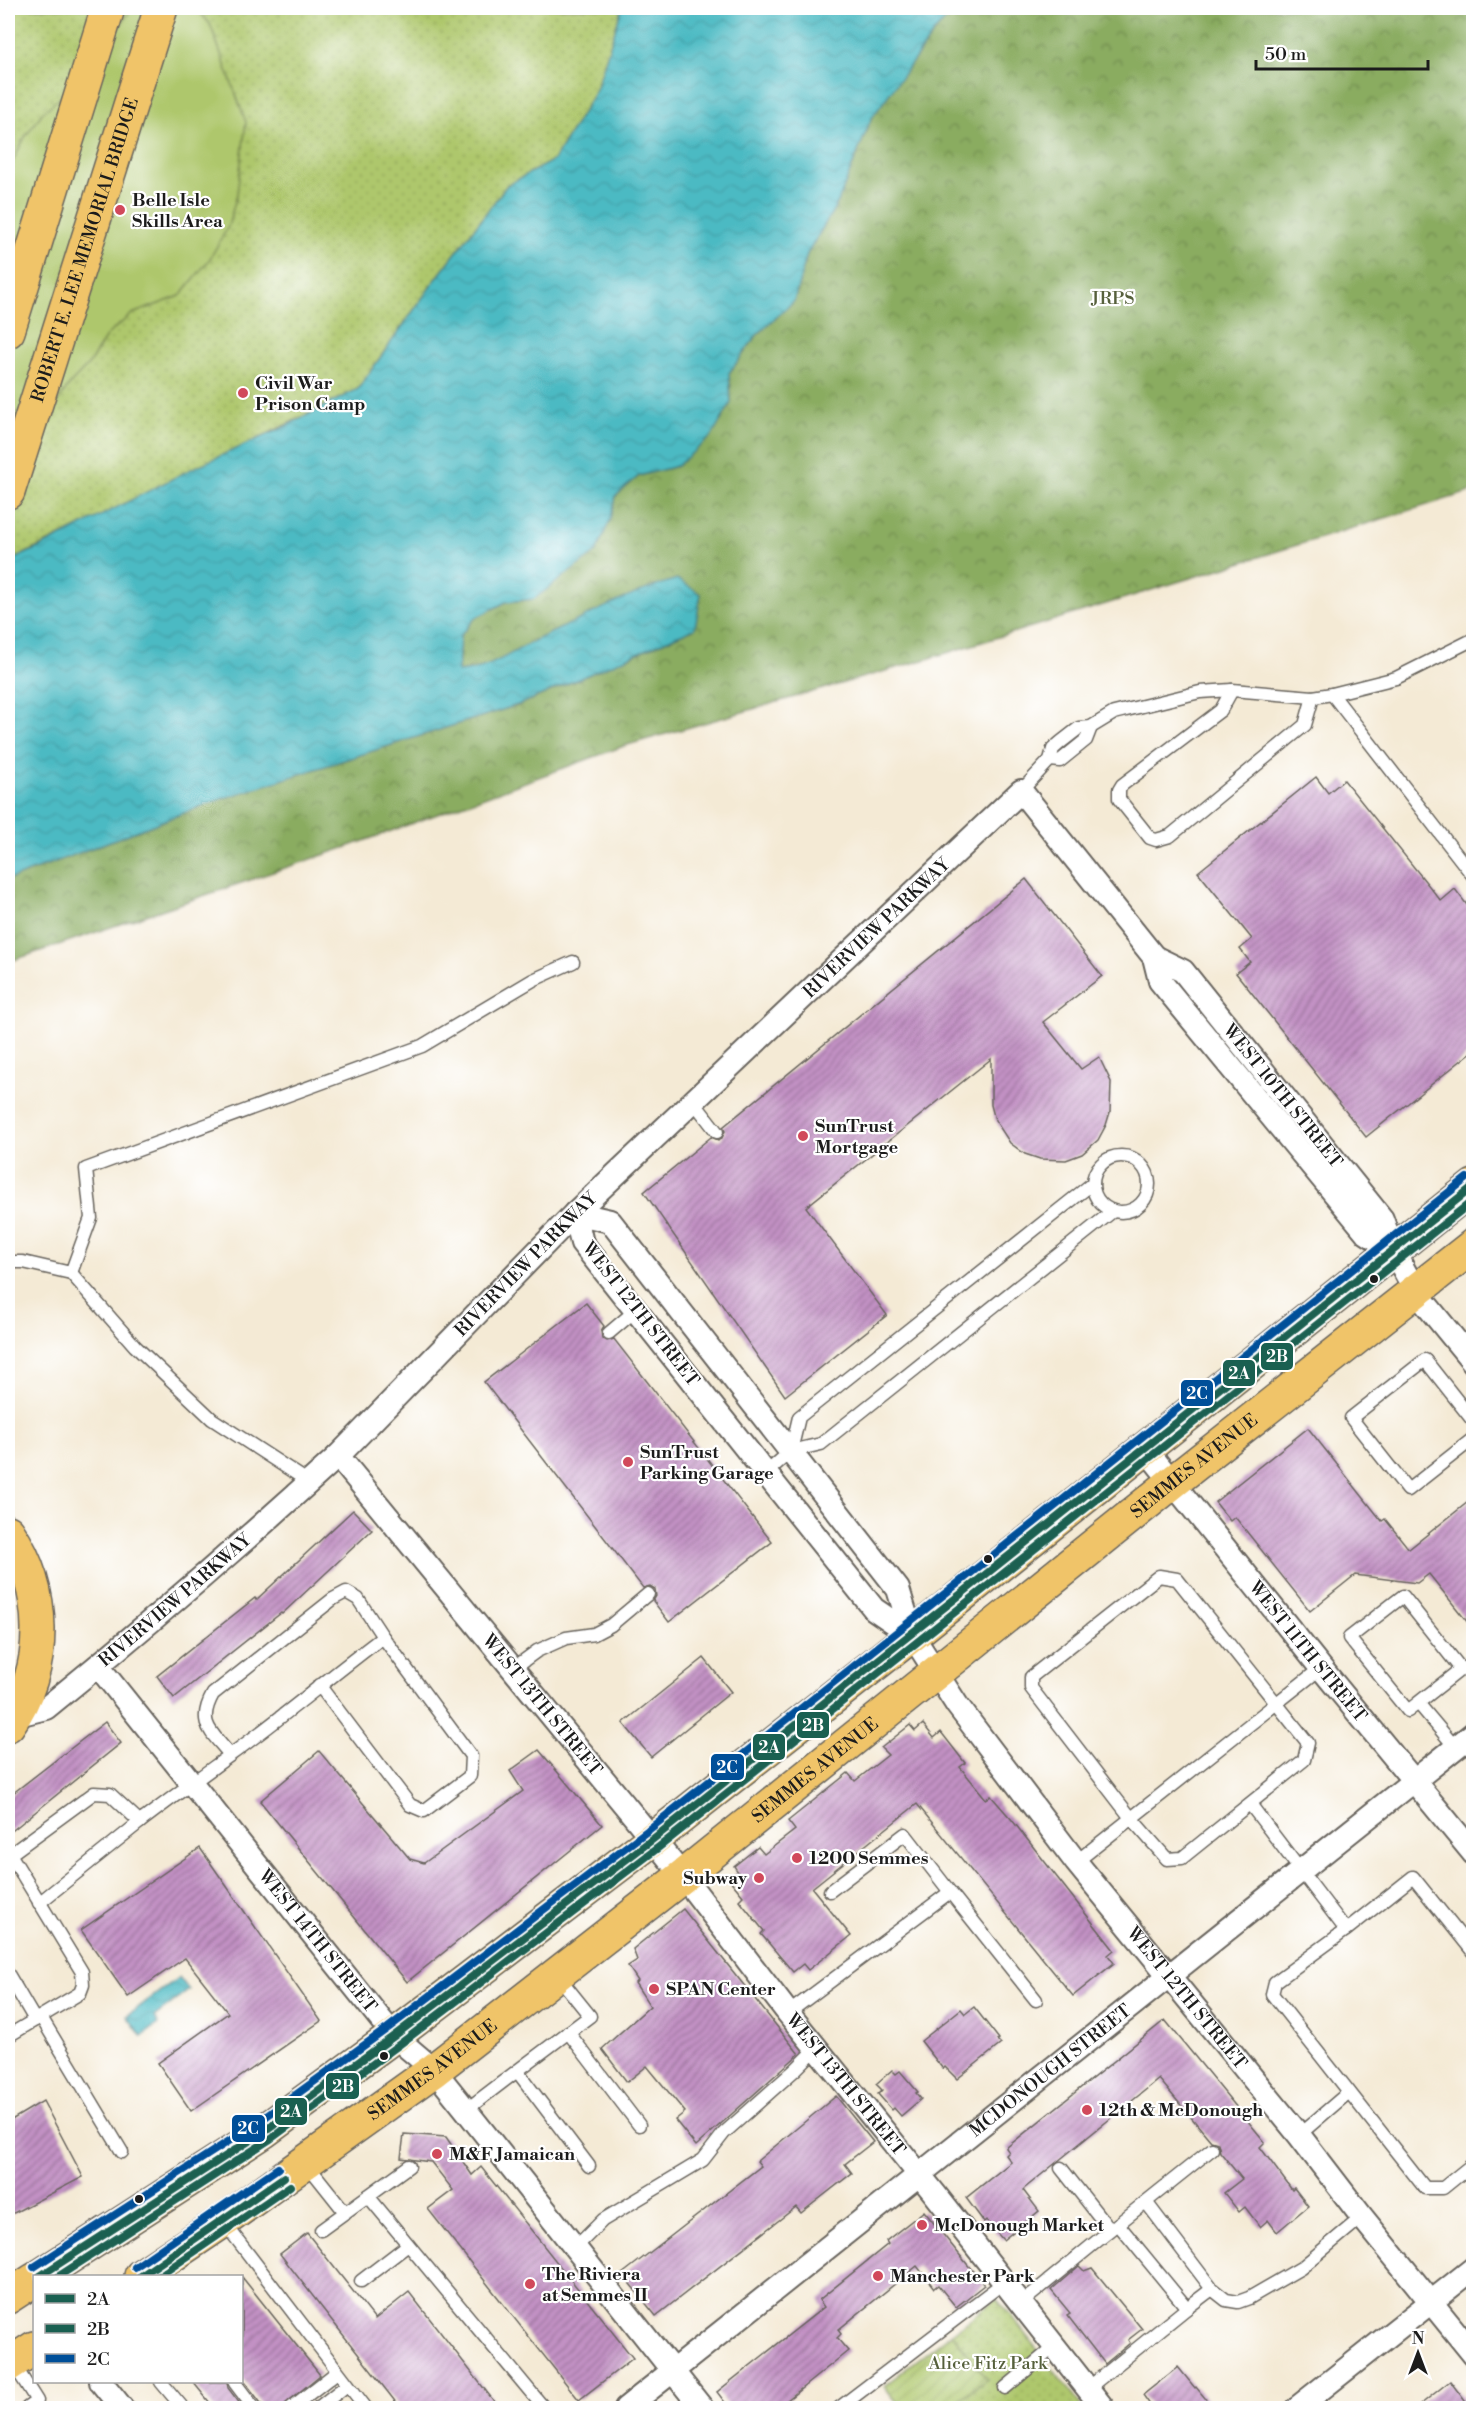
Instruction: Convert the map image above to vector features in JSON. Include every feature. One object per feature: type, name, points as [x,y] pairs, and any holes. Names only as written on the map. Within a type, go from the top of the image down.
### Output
[{"type":"main road","points":[[8,331],[108,8]]},
{"type":"main road","name":"ROBERT E. LEE MEMORIAL BRIDGE","points":[[8,492],[161,8]]},
{"type":"main road","points":[[42,2275],[262,2132],[394,2036],[652,1839],[912,1635],[1144,1447],[1473,1186]]},
{"type":"main road","name":"SEMMES AVENUE","points":[[144,2275],[434,2070],[682,1876],[1173,1482],[1473,1245]]},
{"type":"main road","points":[[8,1532],[18,1547],[34,1588],[39,1632],[35,1663],[26,1691],[11,1721]]},
{"type":"main road","points":[[8,2297],[33,2281]]},
{"type":"street","name":"WEST 10TH STREET","points":[[1021,791],[1154,957],[1183,970],[1382,1219],[1393,1250],[1416,1292],[1473,1364]]},
{"type":"street","name":"RIVERVIEW PARKWAY","points":[[11,1721],[46,1708],[98,1666],[338,1456],[575,1213],[1021,791]]},
{"type":"street","name":"WEST 12TH STREET","points":[[912,1635],[873,1609],[582,1243],[575,1213],[610,1221],[792,1450],[898,1589],[912,1635],[957,1705],[1076,1862],[1299,2135],[1473,2355]]},
{"type":"street","name":"WEST 11TH STREET","points":[[1144,1447],[1473,1854]]},
{"type":"street","name":"WEST 13TH STREET","points":[[338,1456],[682,1876],[816,2049],[920,2175],[1103,2409]]},
{"type":"street","name":"WEST 14TH STREET","points":[[98,1666],[394,2036],[434,2070],[702,2409]]},
{"type":"street","name":"MCDONOUGH STREET","points":[[626,2409],[1473,1733]]},
{"type":"street","points":[[1297,2409],[1473,2268]]},
{"type":"street","points":[[102,2383],[122,2409]]},
{"type":"lane","points":[[1021,791],[1050,760],[1053,749],[1079,728],[1091,727],[1114,713],[1200,692],[1232,690],[1313,697],[1332,694],[1396,678],[1473,639]]},
{"type":"lane","points":[[1232,690],[1221,710],[1119,789],[1119,799],[1150,838],[1156,840],[1170,836],[1305,725],[1313,697]]},
{"type":"lane","points":[[1332,694],[1473,877]]},
{"type":"lane","points":[[71,1273],[91,1218],[86,1169],[422,1046],[533,980],[573,962]]},
{"type":"lane","points":[[693,1101],[717,1132]]},
{"type":"lane","points":[[1113,1157],[1130,1157],[1145,1168],[1149,1186],[1143,1202],[1127,1212],[1113,1211],[1100,1203],[1095,1195],[1093,1184],[1098,1168],[1113,1157]]},
{"type":"lane","points":[[792,1450],[798,1417],[1093,1184]]},
{"type":"lane","points":[[766,1473],[792,1450],[821,1444],[1113,1211]]},
{"type":"lane","points":[[8,1262],[24,1262],[71,1273],[135,1346],[212,1419],[309,1482]]},
{"type":"lane","points":[[609,1333],[636,1310]]},
{"type":"lane","points":[[1473,1422],[1425,1360],[1351,1418],[1408,1490],[1473,1438]]},
{"type":"lane","points":[[1159,1576],[1177,1579],[1308,1743],[1304,1760],[1250,1804],[1182,1858],[1167,1859],[1131,1818],[1031,1688],[1031,1677],[1159,1576]]},
{"type":"lane","points":[[230,1755],[206,1725],[205,1708],[213,1694],[333,1599],[346,1592],[358,1599],[383,1637],[471,1756],[470,1776],[424,1811],[410,1804],[320,1685]]},
{"type":"lane","points":[[511,1670],[537,1651],[566,1638],[594,1634],[611,1625],[648,1594]]},
{"type":"lane","points":[[1403,1596],[1461,1669],[1418,1703],[1408,1711],[1350,1638],[1403,1596]]},
{"type":"lane","points":[[39,1903],[140,1822],[383,1637]]},
{"type":"lane","points":[[1076,1862],[1321,1668]]},
{"type":"lane","points":[[1418,1703],[1455,1747]]},
{"type":"lane","points":[[8,2037],[80,1993],[83,1985],[82,1972],[9,1855],[94,1793],[110,1794],[140,1822]]},
{"type":"lane","points":[[1250,1804],[1346,1930]]},
{"type":"lane","points":[[830,1891],[905,1834],[1036,2000]]},
{"type":"lane","points":[[1473,1953],[1413,1877],[1275,1982],[1272,1994],[1425,2188],[1443,2188],[1473,2163]]},
{"type":"lane","points":[[788,2013],[950,1892]]},
{"type":"lane","points":[[8,1974],[122,2152]]},
{"type":"lane","points":[[466,2110],[590,2016],[557,1974]]},
{"type":"lane","points":[[568,2032],[639,2125]]},
{"type":"lane","points":[[575,2248],[603,2220],[703,2160],[724,2133],[816,2049]]},
{"type":"lane","points":[[517,2071],[589,2166]]},
{"type":"lane","points":[[1299,2135],[1349,2092]]},
{"type":"lane","points":[[1020,2304],[1212,2149]]},
{"type":"lane","points":[[305,2162],[345,2212]]},
{"type":"lane","points":[[321,2230],[409,2166]]},
{"type":"lane","points":[[1060,2169],[1187,2308]]},
{"type":"lane","points":[[368,2196],[544,2409]]},
{"type":"lane","points":[[1146,2202],[1212,2289],[1226,2300],[1238,2302],[1301,2268],[1362,2217]]},
{"type":"lane","points":[[223,2221],[366,2409]]},
{"type":"lane","points":[[361,2281],[408,2245]]},
{"type":"lane","points":[[839,2409],[1003,2283]]},
{"type":"lane","points":[[1088,2389],[1212,2289]]},
{"type":"lane","points":[[1005,2388],[1054,2347]]},
{"type":"lane","points":[[18,2358],[37,2401],[27,2409]]},
{"type":"lane","points":[[291,2409],[337,2372]]},
{"type":"lane","points":[[162,2383],[183,2409]]},
{"type":"lane","points":[[235,2383],[254,2409]]},
{"type":"lane","points":[[318,2409],[347,2385]]},
{"type":"green space","points":[[8,8],[622,8],[596,90],[554,160],[507,185],[433,283],[358,389],[8,562]]},
{"type":"green space","name":"Belle Isle Skills Area","points":[[132,8],[196,8],[210,24],[246,122],[237,194],[228,227],[209,260],[180,296],[132,314],[107,335],[89,364],[70,384],[54,407],[8,414],[8,171],[25,137],[43,112],[69,90],[113,36]]},
{"type":"green space","name":"JRPS","points":[[958,8],[1473,8],[1473,491],[924,660],[624,746],[350,846],[8,962],[8,880],[218,800],[521,704],[695,628],[530,643],[491,666],[458,672],[460,636],[475,618],[506,602],[534,599],[611,518],[616,496],[639,476],[677,466],[731,402],[729,373],[757,335],[794,301],[807,254],[838,202],[871,119],[935,31]]},
{"type":"green space","name":"Alice Fitz Park","points":[[997,2298],[1083,2408],[902,2408],[884,2386]]},
{"type":"green space","points":[[952,2333],[987,2379],[948,2408],[902,2408],[884,2386]]},
{"type":"water","points":[[622,8],[958,8],[935,31],[871,119],[838,202],[807,254],[794,301],[757,335],[729,373],[731,403],[712,436],[677,466],[639,476],[616,496],[611,518],[596,552],[534,599],[506,602],[475,618],[460,636],[458,672],[489,665],[604,607],[677,579],[701,594],[695,628],[521,704],[218,800],[8,880],[8,562],[191,469],[280,429],[358,389],[433,283],[507,185],[554,160],[596,90]]},
{"type":"water","points":[[179,1977],[189,1990],[154,2017],[158,2024],[142,2037],[127,2016]]},
{"type":"building","points":[[1316,777],[1328,793],[1344,780],[1441,901],[1455,889],[1473,913],[1473,1051],[1366,1137],[1236,973],[1250,962],[1240,949],[1252,939],[1198,872]]},
{"type":"building","name":"SunTrust Mortgage","points":[[1026,879],[1102,976],[1043,1022],[1081,1069],[1099,1057],[1111,1082],[1110,1112],[1106,1125],[1098,1140],[1082,1154],[1066,1160],[1040,1159],[1025,1154],[1010,1143],[995,1120],[991,1105],[991,1059],[806,1207],[887,1315],[785,1396],[644,1192],[711,1137],[718,1140],[722,1138],[725,1131],[723,1127]]},
{"type":"building","name":"SunTrust Parking Garage","points":[[586,1303],[604,1326],[601,1331],[602,1338],[607,1341],[614,1339],[772,1542],[669,1622],[653,1601],[656,1596],[655,1589],[650,1586],[643,1588],[484,1382]]},
{"type":"building","points":[[1308,1428],[1382,1521],[1385,1519],[1409,1549],[1473,1498],[1473,1629],[1429,1574],[1417,1583],[1355,1575],[1310,1611],[1235,1517],[1230,1521],[1215,1502]]},
{"type":"building","points":[[353,1510],[372,1530],[282,1614],[174,1698],[157,1676],[255,1598],[256,1600]]},
{"type":"building","points":[[704,1658],[731,1692],[651,1757],[623,1723]]},
{"type":"building","points":[[105,1722],[121,1743],[8,1834],[8,1797]]},
{"type":"building","name":"1200 Semmes","points":[[923,1724],[934,1738],[941,1732],[965,1763],[960,1767],[986,1799],[991,1796],[1012,1820],[1114,1950],[1108,1955],[1114,1963],[1073,1996],[917,1804],[812,1888],[851,1936],[808,1970],[803,1964],[793,1972],[761,1934],[764,1931],[739,1900],[743,1896],[729,1879],[738,1872],[734,1866],[758,1847],[764,1854],[795,1830],[788,1821],[848,1773],[855,1781],[888,1755],[881,1748],[910,1725],[915,1731]]},
{"type":"building","points":[[539,1750],[602,1825],[407,1982],[260,1801],[319,1751],[410,1859],[424,1863],[523,1791],[510,1771]]},
{"type":"building","points":[[200,1848],[321,2021],[191,2111],[158,2063],[228,2013],[185,1958],[128,1997],[81,1930]]},
{"type":"building","points":[[683,1909],[799,2054],[696,2146],[675,2120],[685,2112],[647,2066],[627,2082],[602,2049],[650,2006],[635,1983],[638,1981],[628,1966],[637,1960],[633,1949]]},
{"type":"building","points":[[974,2007],[1001,2044],[957,2079],[945,2067],[943,2069],[921,2041],[961,2009],[965,2014]]},
{"type":"building","name":"12th & McDonough","points":[[1165,2020],[1265,2142],[1260,2147],[1292,2190],[1294,2188],[1308,2206],[1277,2232],[1268,2220],[1260,2227],[1245,2207],[1239,2212],[1224,2193],[1242,2179],[1220,2152],[1218,2143],[1211,2141],[1159,2079],[1023,2190],[1039,2211],[1003,2240],[986,2220],[984,2222],[966,2198],[1011,2162],[1006,2155],[1009,2152],[1006,2148]]},
{"type":"building","points":[[892,2070],[896,2074],[900,2071],[918,2092],[916,2093],[921,2099],[901,2116],[894,2108],[892,2110],[878,2094],[882,2090],[876,2084]]},
{"type":"building","points":[[836,2096],[873,2142],[845,2164],[852,2173],[801,2213],[796,2207],[656,2316],[622,2274],[761,2166],[757,2161]]},
{"type":"building","points":[[43,2101],[83,2177],[8,2216],[8,2122]]},
{"type":"building","name":"The Riviera at Semmes II","points":[[404,2134],[446,2137],[472,2175],[481,2167],[633,2358],[579,2400],[428,2209],[453,2190],[431,2162],[401,2158]]},
{"type":"building","points":[[924,2211],[984,2285],[956,2307],[938,2285],[934,2288],[917,2266],[838,2330],[841,2334],[837,2338],[848,2351],[776,2409],[730,2409],[717,2392],[824,2307],[819,2300],[888,2244],[886,2241]]},
{"type":"building","points":[[307,2233],[375,2319],[409,2292],[500,2409],[401,2409],[280,2254]]},
{"type":"building","points":[[1079,2266],[1084,2271],[1092,2268],[1142,2329],[1128,2340],[1130,2343],[1105,2364],[1067,2315],[1070,2313],[1051,2290]]},
{"type":"building","points":[[243,2278],[320,2375],[279,2409],[262,2409],[261,2403],[243,2379]]},
{"type":"building","points":[[1178,2367],[1214,2409],[1153,2409],[1143,2395]]},
{"type":"building","points":[[1450,2381],[1471,2409],[1415,2409]]},
{"type":"building","points":[[194,2383],[227,2383],[228,2388],[244,2409],[215,2409]]},
{"type":"transit line","name":"2C","points":[[34,2267],[257,2123],[388,2028],[647,1831],[1467,1178]]},
{"type":"transit line","name":"2A","points":[[42,2275],[263,2132],[394,2036],[653,1839],[1474,1186]]},
{"type":"transit line","name":"2B","points":[[61,2275],[269,2140],[400,2044],[659,1847],[1474,1200]]},
{"type":"transit line","name":"2C","points":[[135,2267],[278,2168]]},
{"type":"transit line","name":"2A","points":[[142,2275],[284,2177]]},
{"type":"transit line","name":"2B","points":[[160,2275],[290,2186]]},
{"type":"place","name":"Belle Isle Skills Area","points":[[120,210]]},
{"type":"place","name":"Civil War Prison Camp","points":[[243,393]]},
{"type":"place","name":"SunTrust Mortgage","points":[[803,1136]]},
{"type":"place","name":"SunTrust Parking Garage","points":[[628,1462]]},
{"type":"place","name":"1200 Semmes","points":[[797,1858]]},
{"type":"place","name":"Subway","points":[[759,1878]]},
{"type":"place","name":"SPAN Center","points":[[654,1989]]},
{"type":"place","name":"12th & McDonough","points":[[1087,2110]]},
{"type":"place","name":"M&F Jamaican","points":[[437,2154]]},
{"type":"place","name":"McDonough Market","points":[[922,2225]]},
{"type":"place","name":"Manchester Park","points":[[878,2276]]},
{"type":"place","name":"The Riviera at Semmes II","points":[[530,2284]]}]
